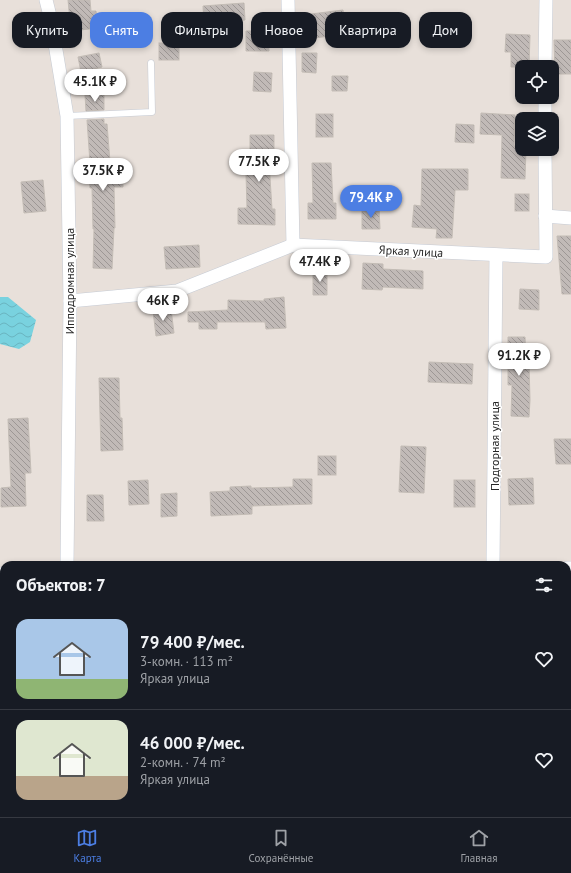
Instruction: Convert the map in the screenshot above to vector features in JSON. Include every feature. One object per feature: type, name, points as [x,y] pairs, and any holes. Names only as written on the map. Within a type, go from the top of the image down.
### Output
[{"type":"street","name":"Ипподромная улица","points":[[46,0],[51,20],[67,116],[70,301],[67,561]]},
{"type":"street","points":[[288,0],[293,245]]},
{"type":"street","points":[[546,0],[546,60]]},
{"type":"street","points":[[545,156],[545,216],[571,218]]},
{"type":"street","name":"Яркая улица","points":[[70,301],[177,291],[293,245],[546,257],[545,216]]},
{"type":"street","name":"Подгорная улица","points":[[493,561],[496,255]]},
{"type":"lane","points":[[67,116],[152,112],[152,63]]},
{"type":"water","points":[[0,297],[8,297],[36,320],[30,342],[19,349],[0,344]]},
{"type":"building","points":[[68,0],[90,0],[91,11],[96,12],[90,12],[90,29],[82,30],[82,12],[69,12]]},
{"type":"building","points":[[244,3],[245,20],[243,20],[243,12],[203,12],[203,6]]},
{"type":"building","points":[[343,10],[343,12],[327,12]]},
{"type":"building","points":[[325,12],[325,37],[317,38],[317,13]]},
{"type":"building","points":[[246,31],[251,31],[251,48],[269,48],[269,51],[246,51]]},
{"type":"building","points":[[506,34],[530,35],[529,60],[515,60],[515,67],[511,67],[511,52],[505,52]]},
{"type":"building","points":[[554,40],[571,40],[571,74],[559,74],[559,60],[555,60]]},
{"type":"building","points":[[159,43],[161,43],[161,48],[179,48],[179,60],[159,60]]},
{"type":"building","points":[[99,53],[102,67],[81,72],[78,57]]},
{"type":"building","points":[[302,53],[317,53],[316,73],[302,72]]},
{"type":"building","points":[[254,72],[272,73],[271,92],[253,91]]},
{"type":"building","points":[[332,76],[348,76],[347,91],[332,91]]},
{"type":"building","points":[[85,95],[104,95],[104,110],[86,111]]},
{"type":"building","points":[[481,113],[515,115],[515,156],[526,156],[525,179],[501,178],[502,135],[480,134]]},
{"type":"building","points":[[316,114],[333,114],[333,137],[316,137]]},
{"type":"building","points":[[104,119],[104,124],[107,124],[110,162],[122,162],[123,187],[114,187],[115,228],[112,269],[93,268],[94,229],[92,188],[90,188],[87,120]]},
{"type":"building","points":[[456,124],[474,125],[474,143],[455,142]]},
{"type":"building","points":[[250,135],[274,135],[274,163],[269,162],[272,209],[275,209],[275,225],[238,224],[238,208],[247,208],[246,174],[250,173]]},
{"type":"building","points":[[312,163],[331,163],[333,203],[336,203],[336,219],[308,219],[308,203],[313,203]]},
{"type":"building","points":[[422,169],[468,169],[468,190],[455,190],[452,238],[436,238],[437,229],[412,227],[414,205],[421,206]]},
{"type":"building","points":[[43,180],[46,211],[24,213],[21,182]]},
{"type":"building","points":[[515,194],[529,194],[529,211],[515,211]]},
{"type":"building","points":[[362,208],[379,208],[380,229],[362,229]]},
{"type":"building","points":[[557,236],[571,236],[571,294],[562,294]]},
{"type":"building","points":[[199,245],[200,267],[166,269],[164,247]]},
{"type":"building","points":[[363,263],[383,264],[383,269],[423,271],[423,289],[383,287],[382,290],[362,289]]},
{"type":"building","points":[[313,270],[327,271],[327,295],[313,295]]},
{"type":"building","points":[[520,289],[539,290],[539,310],[519,309]]},
{"type":"building","points":[[284,297],[286,328],[266,329],[265,322],[217,322],[217,329],[199,329],[199,322],[188,322],[188,312],[228,310],[228,300],[264,301],[264,299]]},
{"type":"building","points":[[171,309],[174,333],[156,336],[153,311]]},
{"type":"building","points":[[508,337],[525,337],[526,364],[529,364],[529,417],[511,416],[512,385],[508,385]]},
{"type":"building","points":[[429,362],[473,364],[472,384],[428,382]]},
{"type":"building","points":[[99,378],[119,378],[120,418],[122,418],[123,450],[101,451]]},
{"type":"building","points":[[28,418],[31,473],[25,473],[26,506],[1,507],[1,488],[11,487],[8,419]]},
{"type":"building","points":[[554,439],[571,439],[571,464],[556,464]]},
{"type":"building","points":[[401,446],[426,447],[424,493],[399,492]]},
{"type":"building","points":[[318,456],[336,456],[336,475],[318,475]]},
{"type":"building","points":[[533,478],[534,504],[509,505],[508,479]]},
{"type":"building","points":[[293,479],[312,479],[312,504],[252,506],[252,514],[211,516],[210,492],[230,491],[230,487],[293,487]]},
{"type":"building","points":[[148,480],[149,504],[129,505],[128,481]]},
{"type":"building","points":[[454,480],[475,480],[475,507],[454,507]]},
{"type":"building","points":[[177,493],[177,516],[161,517],[161,494]]},
{"type":"building","points":[[87,495],[103,495],[104,521],[87,521]]}]
